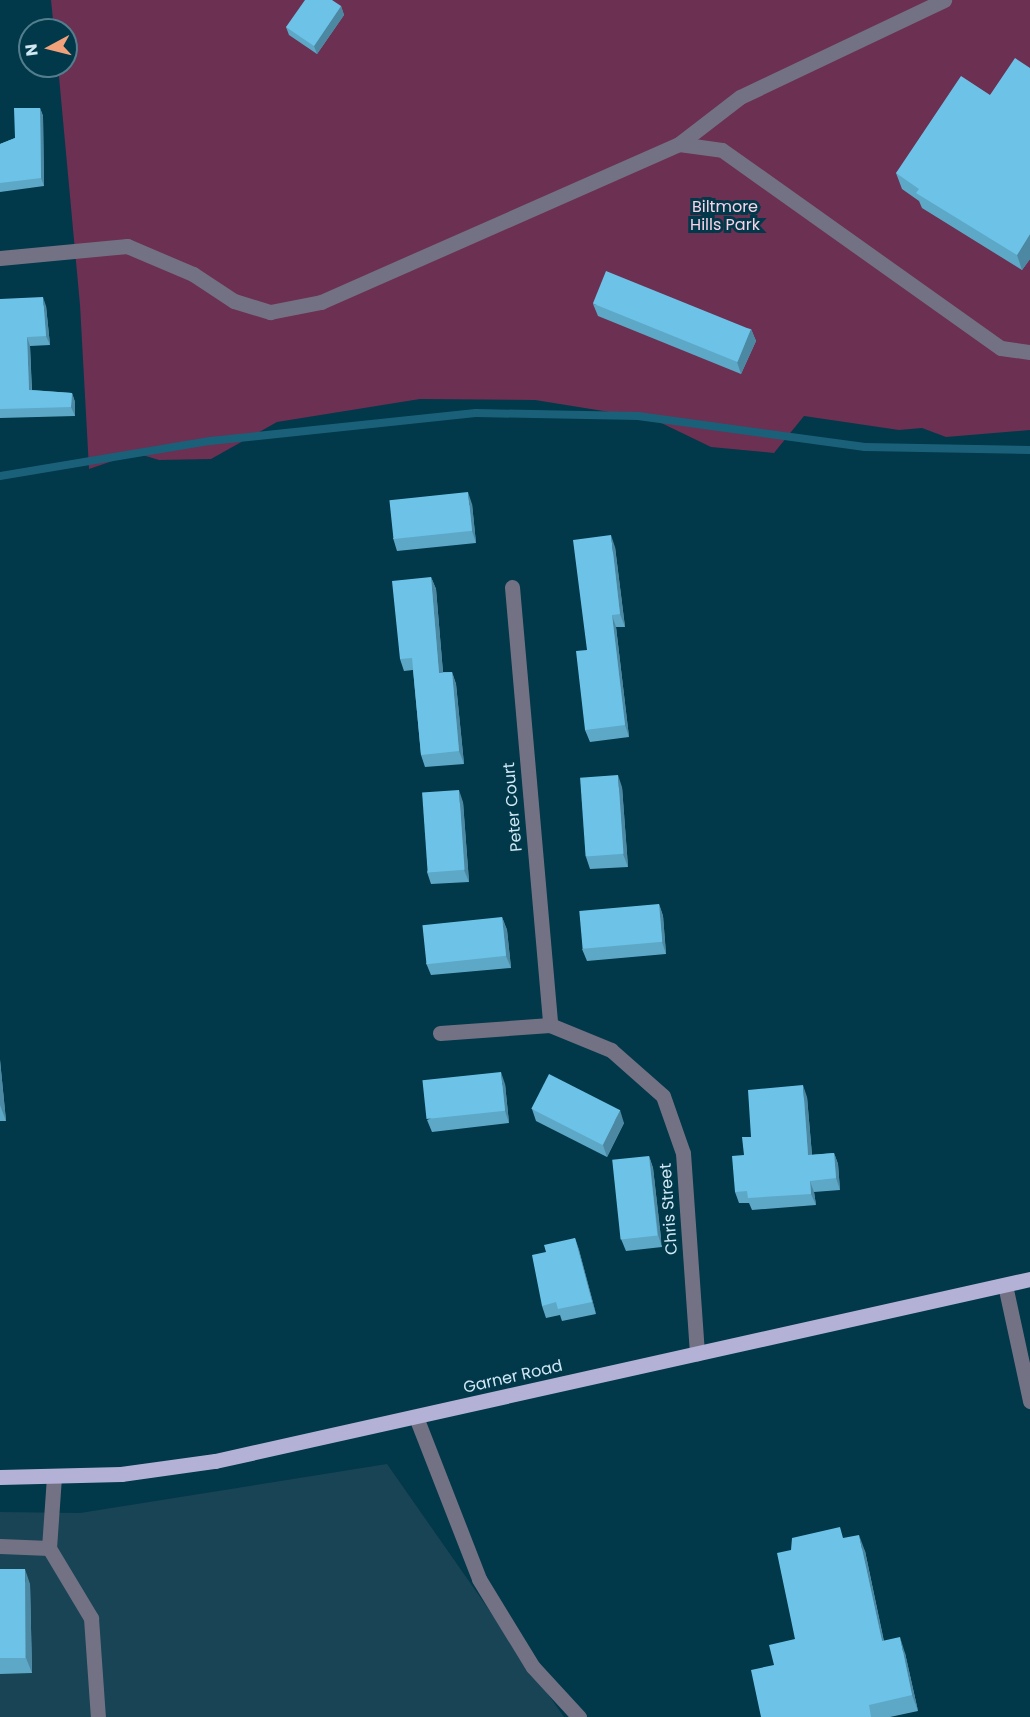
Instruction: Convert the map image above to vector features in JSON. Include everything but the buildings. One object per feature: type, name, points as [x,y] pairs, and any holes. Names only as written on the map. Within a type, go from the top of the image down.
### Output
[{"type":"main road","name":"Garner Road","points":[[0,1477],[54,1477],[215,1461],[1030,1280]]},
{"type":"street","points":[[0,258],[127,246],[193,274],[234,301],[270,312],[321,302],[679,144],[740,97],[944,0]]},
{"type":"street","points":[[679,144],[722,150],[1002,348],[1030,352]]},
{"type":"street","name":"Peter Court","points":[[512,586],[550,1025]]},
{"type":"street","name":"Chris Street","points":[[440,1033],[550,1025],[611,1050],[663,1096],[683,1153],[697,1354]]},
{"type":"street","points":[[1005,1285],[1030,1401]]},
{"type":"street","points":[[416,1417],[479,1579],[533,1667],[579,1717]]},
{"type":"street","points":[[54,1477],[50,1548],[91,1618],[98,1717]]},
{"type":"street","points":[[0,1546],[50,1548]]},
{"type":"shaded area","points":[[387,1464],[564,1717],[0,1717],[0,1512],[80,1513]]},
{"type":"green space","name":"Biltmore Hills Park","points":[[51,0],[1030,0],[1030,430],[946,437],[922,428],[899,430],[804,416],[774,453],[711,447],[653,419],[535,400],[420,399],[277,422],[211,459],[159,460],[136,453],[89,469],[80,305],[59,78],[78,78],[78,18],[53,18]]},
{"type":"waterway","points":[[0,476],[210,441],[476,413],[638,416],[865,447],[1030,450]]}]
